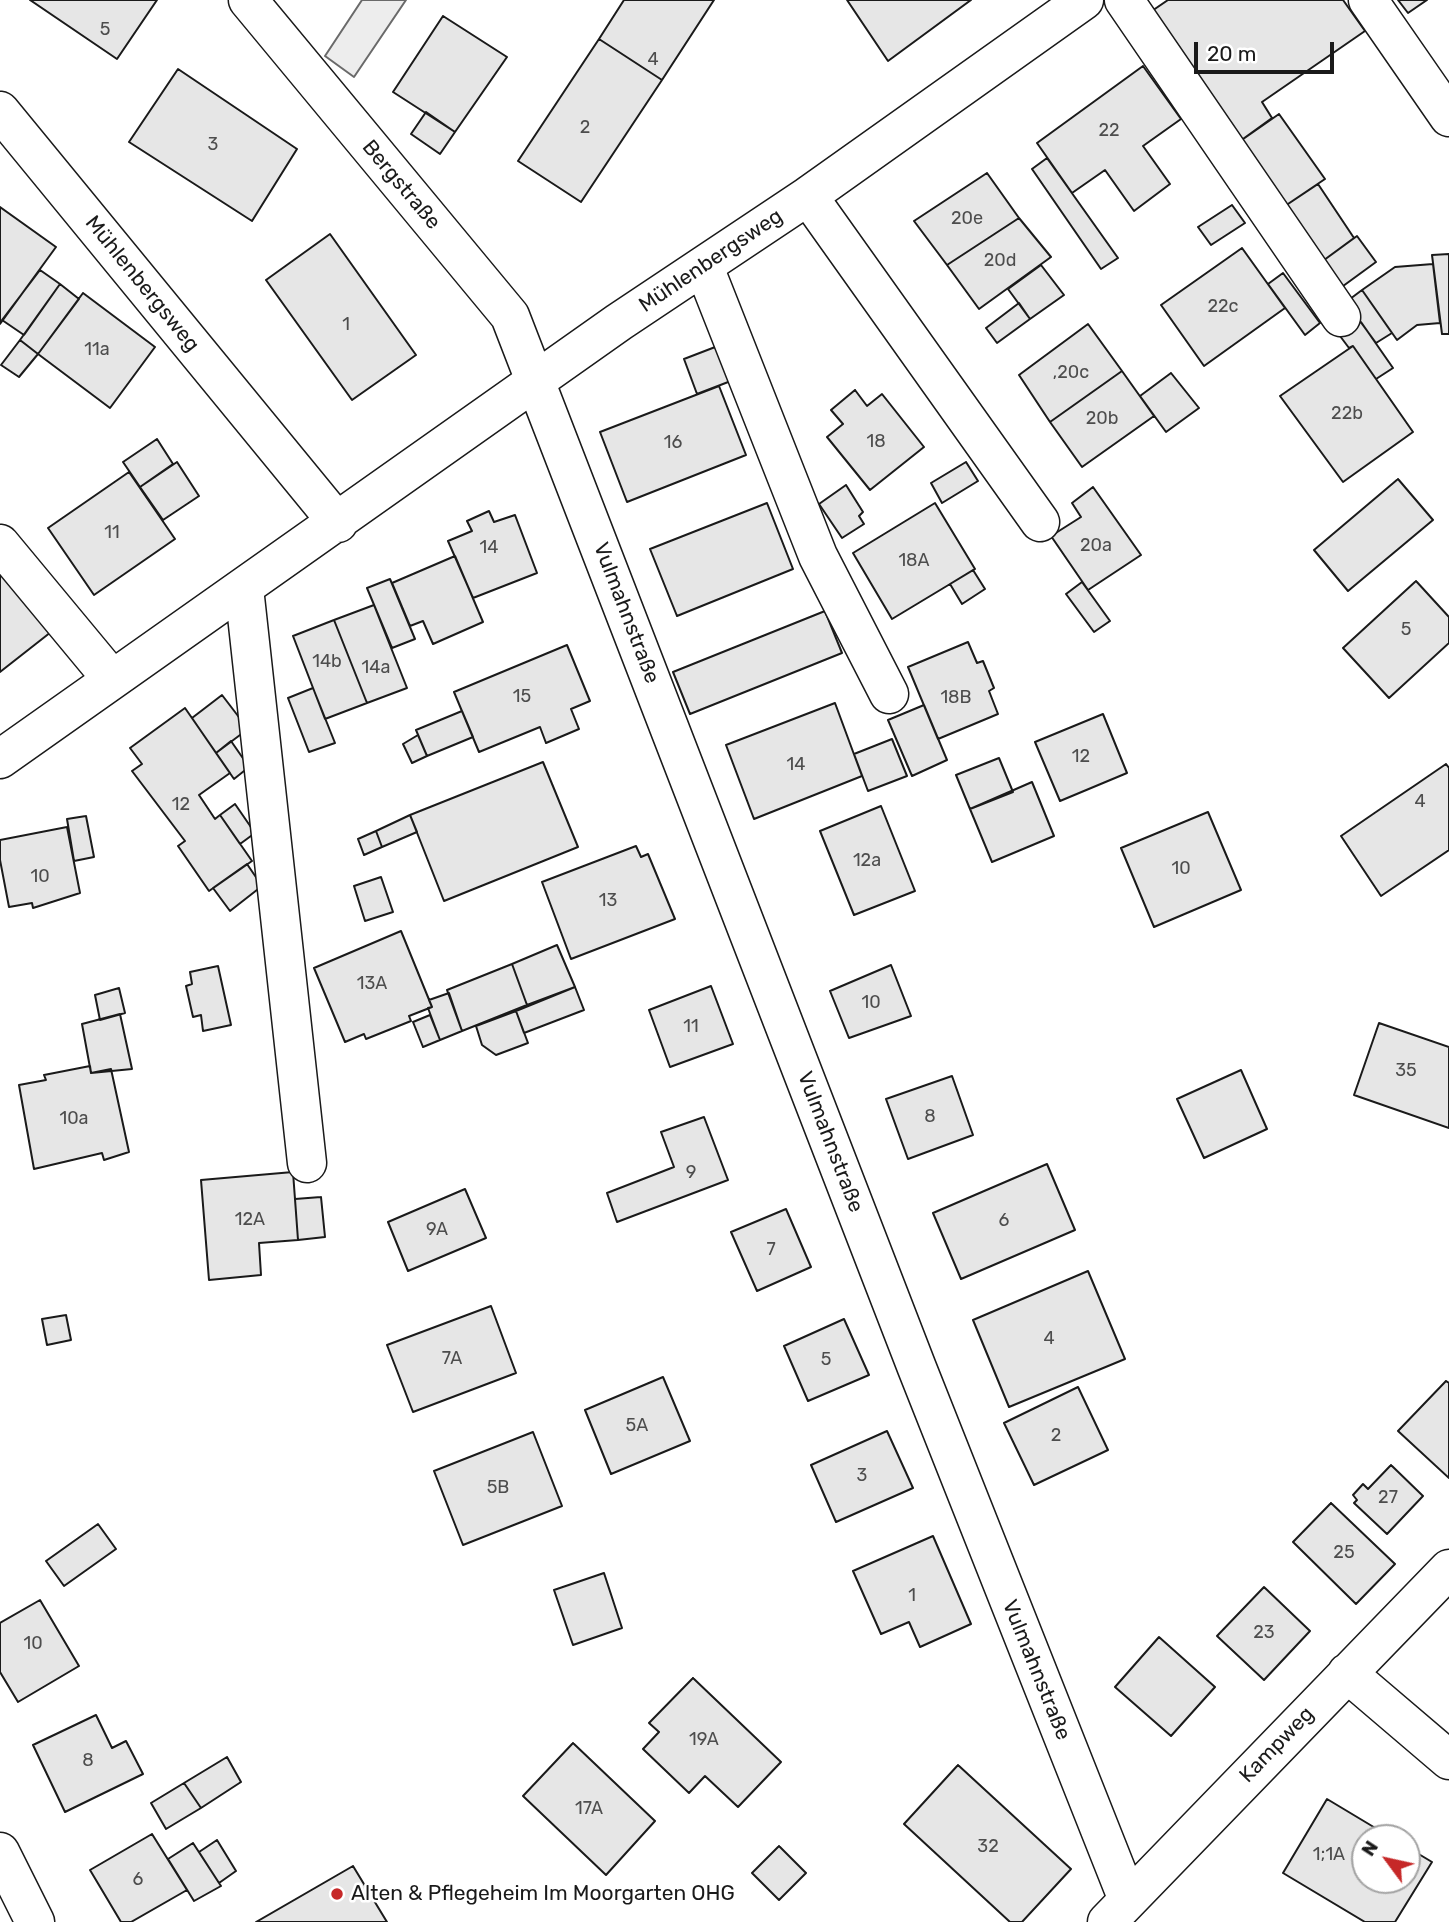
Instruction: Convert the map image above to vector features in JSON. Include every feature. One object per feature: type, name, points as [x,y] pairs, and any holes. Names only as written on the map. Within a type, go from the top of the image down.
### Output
[{"type":"street","name":"Bergstraße","points":[[248,0],[510,316],[535,382]]},
{"type":"street","name":"Mühlenbergsweg","points":[[0,760],[535,382],[808,196],[1084,0]]},
{"type":"street","points":[[1124,0],[1341,317]]},
{"type":"street","points":[[1368,0],[1449,117]]},
{"type":"street","name":"Mühlenbergsweg","points":[[0,111],[338,523]]},
{"type":"street","points":[[808,196],[1040,522]]},
{"type":"street","points":[[705,267],[818,556],[889,694]]},
{"type":"street","name":"Vulmahnstraße","points":[[535,382],[912,1356],[1117,1911]]},
{"type":"street","points":[[0,544],[112,679]]},
{"type":"street","points":[[244,588],[306,1163]]},
{"type":"street","name":"Kampweg","points":[[1117,1911],[1449,1569]]},
{"type":"street","points":[[1347,1673],[1449,1760]]},
{"type":"street","points":[[0,1852],[35,1922]]},
{"type":"shaded area","points":[[362,0],[406,0],[354,77],[325,56]]},
{"type":"building","points":[[30,0],[157,0],[117,59]]},
{"type":"building","points":[[624,0],[714,0],[662,80],[599,39]]},
{"type":"building","points":[[847,0],[971,0],[888,61]]},
{"type":"building","points":[[1168,0],[1343,0],[1365,31],[1262,102],[1272,118],[1236,144],[1146,15]]},
{"type":"building","points":[[1398,0],[1427,0],[1408,13]]},
{"type":"building","points":[[443,16],[507,57],[455,132],[393,92]]},
{"type":"building","points":[[599,39],[662,80],[581,202],[518,161]]},
{"type":"building","points":[[1143,66],[1181,119],[1143,146],[1170,184],[1134,211],[1105,170],[1072,193],[1037,143]]},
{"type":"building","points":[[178,69],[297,149],[252,221],[129,142]]},
{"type":"building","points":[[426,112],[455,132],[440,154],[411,134]]},
{"type":"building","points":[[1279,114],[1325,179],[1282,208],[1236,144]]},
{"type":"building","points":[[1047,158],[1118,258],[1101,269],[1032,169]]},
{"type":"building","points":[[987,173],[1019,218],[947,265],[914,221]]},
{"type":"building","points":[[1318,184],[1354,238],[1320,263],[1282,208]]},
{"type":"building","points":[[1232,205],[1245,223],[1211,245],[1198,227]]},
{"type":"building","points":[[0,207],[56,247],[0,324]]},
{"type":"building","points":[[1019,218],[1051,257],[979,309],[947,265]]},
{"type":"building","points":[[330,234],[416,355],[352,400],[266,280]]},
{"type":"building","points":[[1357,236],[1376,262],[1339,289],[1320,263]]},
{"type":"building","points":[[1242,248],[1285,308],[1204,366],[1161,305]]},
{"type":"building","points":[[1449,254],[1449,334],[1442,334],[1432,255]]},
{"type":"building","points":[[1433,264],[1440,323],[1417,325],[1397,340],[1362,290],[1395,267]]},
{"type":"building","points":[[1041,265],[1064,295],[1030,319],[1008,289]]},
{"type":"building","points":[[40,270],[60,284],[24,335],[2,320]]},
{"type":"building","points":[[1283,273],[1320,323],[1305,335],[1268,284]]},
{"type":"building","points":[[60,284],[79,299],[38,354],[20,340]]},
{"type":"building","points":[[1362,290],[1392,333],[1376,343],[1346,302]]},
{"type":"building","points":[[83,293],[155,347],[110,408],[38,354]]},
{"type":"building","points":[[1019,303],[1030,319],[997,343],[986,328]]},
{"type":"building","points":[[1361,322],[1393,368],[1376,379],[1353,346],[1349,348],[1340,336]]},
{"type":"building","points":[[1088,324],[1122,371],[1050,422],[1019,375]]},
{"type":"building","points":[[20,340],[38,354],[19,377],[1,365]]},
{"type":"building","points":[[723,344],[736,379],[697,394],[684,359]]},
{"type":"building","points":[[1353,346],[1413,432],[1343,482],[1280,396]]},
{"type":"building","points":[[1122,371],[1154,416],[1082,467],[1050,422]]},
{"type":"building","points":[[1171,373],[1199,408],[1166,432],[1140,396]]},
{"type":"building","points":[[719,386],[746,455],[627,502],[600,432]]},
{"type":"building","points":[[855,390],[867,406],[882,394],[924,447],[870,490],[827,437],[843,424],[831,410]]},
{"type":"building","points":[[157,439],[173,464],[140,487],[123,462]]},
{"type":"building","points":[[177,462],[199,496],[163,520],[140,487]]},
{"type":"building","points":[[966,462],[978,481],[942,503],[931,483]]},
{"type":"building","points":[[129,472],[175,539],[94,595],[48,528]]},
{"type":"building","points":[[1398,479],[1433,520],[1348,591],[1314,550]]},
{"type":"building","points":[[846,485],[863,512],[859,516],[864,524],[842,538],[819,504]]},
{"type":"building","points":[[1093,487],[1141,555],[1088,590],[1051,536],[1081,517],[1072,503]]},
{"type":"building","points":[[767,503],[793,569],[677,616],[650,549]]},
{"type":"building","points":[[935,503],[975,569],[892,619],[853,553]]},
{"type":"building","points":[[489,511],[494,522],[515,515],[537,573],[473,598],[448,541],[472,531],[467,521]]},
{"type":"building","points":[[455,556],[483,622],[433,644],[423,621],[410,626],[392,583]]},
{"type":"building","points":[[7,570],[51,632],[0,672],[0,575]]},
{"type":"building","points":[[973,570],[985,589],[962,604],[950,584]]},
{"type":"building","points":[[390,579],[415,639],[392,648],[367,588]]},
{"type":"building","points":[[1416,581],[1449,617],[1449,643],[1389,698],[1343,648]]},
{"type":"building","points":[[1082,582],[1110,621],[1094,632],[1066,594]]},
{"type":"building","points":[[374,605],[407,688],[367,703],[334,620]]},
{"type":"building","points":[[825,611],[842,653],[690,714],[673,672]]},
{"type":"building","points":[[334,620],[367,703],[325,719],[293,636]]},
{"type":"building","points":[[968,642],[977,663],[983,661],[994,688],[989,691],[998,714],[938,739],[908,667]]},
{"type":"building","points":[[567,645],[590,701],[571,709],[579,729],[546,743],[540,727],[479,752],[454,692]]},
{"type":"building","points":[[313,688],[335,743],[309,752],[288,698]]},
{"type":"building","points":[[222,695],[248,729],[216,753],[192,718]]},
{"type":"building","points":[[835,703],[862,776],[754,819],[726,745]]},
{"type":"building","points":[[924,705],[947,760],[912,776],[888,720]]},
{"type":"building","points":[[185,708],[230,773],[199,795],[215,819],[220,815],[252,861],[209,891],[178,846],[185,841],[132,771],[142,764],[130,748]]},
{"type":"building","points":[[462,711],[473,737],[427,756],[416,730]]},
{"type":"building","points":[[1103,714],[1127,773],[1060,801],[1035,742]]},
{"type":"building","points":[[418,735],[427,756],[412,763],[403,744]]},
{"type":"building","points":[[892,739],[907,776],[868,791],[854,754]]},
{"type":"building","points":[[231,741],[249,767],[234,779],[216,753]]},
{"type":"building","points":[[999,758],[1013,792],[970,809],[956,775]]},
{"type":"building","points":[[543,762],[578,847],[444,901],[410,815]]},
{"type":"building","points":[[1446,764],[1449,768],[1449,850],[1381,896],[1341,836]]},
{"type":"building","points":[[1032,782],[1054,836],[992,862],[970,809]]},
{"type":"building","points":[[235,804],[255,833],[240,844],[220,815]]},
{"type":"building","points":[[881,806],[915,891],[854,915],[820,831]]},
{"type":"building","points":[[1208,812],[1241,890],[1154,927],[1121,848]]},
{"type":"building","points":[[410,815],[417,832],[382,847],[376,831]]},
{"type":"building","points":[[86,816],[94,857],[74,861],[67,819]]},
{"type":"building","points":[[67,827],[80,893],[33,908],[32,903],[9,907],[0,860],[0,840]]},
{"type":"building","points":[[376,831],[382,847],[364,855],[358,839]]},
{"type":"building","points":[[636,846],[641,857],[648,854],[675,919],[571,959],[542,882]]},
{"type":"building","points":[[247,864],[262,886],[230,911],[213,888]]},
{"type":"building","points":[[381,877],[393,912],[365,921],[354,886]]},
{"type":"building","points":[[401,931],[432,1007],[409,1016],[411,1021],[366,1039],[364,1034],[345,1042],[314,968]]},
{"type":"building","points":[[557,945],[575,987],[527,1005],[512,964]]},
{"type":"building","points":[[512,964],[527,1005],[462,1031],[447,990]]},
{"type":"building","points":[[891,965],[911,1016],[849,1038],[830,991]]},
{"type":"building","points":[[218,966],[231,1025],[203,1031],[201,1015],[193,1017],[186,986],[192,984],[190,972]]},
{"type":"building","points":[[711,986],[733,1044],[670,1067],[649,1010]]},
{"type":"building","points":[[575,987],[584,1010],[524,1033],[516,1011]]},
{"type":"building","points":[[119,988],[125,1013],[100,1020],[95,995]]},
{"type":"building","points":[[449,993],[462,1031],[440,1040],[428,1008],[432,1007],[429,1000]]},
{"type":"building","points":[[516,1011],[528,1043],[496,1055],[482,1045],[476,1026]]},
{"type":"building","points":[[120,1014],[132,1069],[91,1073],[82,1024]]},
{"type":"building","points":[[430,1015],[440,1040],[423,1047],[413,1022]]},
{"type":"building","points":[[1379,1023],[1449,1047],[1449,1128],[1354,1095]]},
{"type":"building","points":[[90,1066],[91,1073],[111,1069],[129,1152],[104,1160],[102,1153],[34,1169],[19,1085],[46,1080],[44,1075]]},
{"type":"building","points":[[1241,1070],[1267,1129],[1204,1158],[1177,1099]]},
{"type":"building","points":[[952,1076],[973,1135],[908,1159],[886,1099]]},
{"type":"building","points":[[704,1117],[728,1180],[617,1222],[607,1193],[674,1167],[661,1132]]},
{"type":"building","points":[[1047,1164],[1075,1230],[961,1279],[933,1213]]},
{"type":"building","points":[[293,1172],[298,1240],[259,1243],[261,1275],[209,1280],[201,1180]]},
{"type":"building","points":[[465,1189],[486,1238],[408,1271],[388,1222]]},
{"type":"building","points":[[321,1197],[325,1237],[298,1240],[295,1199]]},
{"type":"building","points":[[786,1209],[811,1267],[757,1291],[731,1232]]},
{"type":"building","points":[[1088,1271],[1125,1359],[1009,1407],[973,1320]]},
{"type":"building","points":[[491,1306],[516,1373],[413,1412],[387,1345]]},
{"type":"building","points":[[66,1315],[71,1340],[47,1345],[42,1319]]},
{"type":"building","points":[[844,1319],[869,1375],[808,1401],[784,1346]]},
{"type":"building","points":[[663,1377],[690,1441],[611,1474],[585,1410]]},
{"type":"building","points":[[1446,1381],[1449,1383],[1449,1478],[1398,1431]]},
{"type":"building","points":[[1078,1387],[1108,1450],[1034,1485],[1004,1423]]},
{"type":"building","points":[[887,1431],[913,1488],[836,1522],[811,1465]]},
{"type":"building","points":[[533,1432],[562,1506],[463,1545],[434,1471]]},
{"type":"building","points":[[1391,1465],[1423,1496],[1387,1534],[1354,1503],[1357,1500],[1353,1495],[1363,1484],[1368,1489]]},
{"type":"building","points":[[1331,1503],[1395,1564],[1356,1604],[1293,1542]]},
{"type":"building","points":[[98,1524],[116,1549],[64,1586],[46,1561]]},
{"type":"building","points":[[933,1536],[971,1624],[920,1647],[909,1622],[881,1634],[853,1571]]},
{"type":"building","points":[[604,1573],[622,1628],[573,1645],[554,1590]]},
{"type":"building","points":[[1264,1587],[1310,1631],[1264,1680],[1217,1636]]},
{"type":"building","points":[[40,1600],[79,1666],[18,1702],[0,1672],[0,1623]]},
{"type":"building","points":[[1159,1637],[1215,1687],[1171,1736],[1115,1687]]},
{"type":"building","points":[[693,1678],[781,1762],[738,1807],[705,1776],[689,1793],[643,1749],[659,1732],[649,1723]]},
{"type":"building","points":[[96,1715],[112,1748],[126,1741],[143,1774],[65,1812],[33,1745]]},
{"type":"building","points":[[573,1743],[655,1821],[606,1875],[523,1796]]},
{"type":"building","points":[[227,1757],[241,1782],[201,1808],[184,1783]]},
{"type":"building","points":[[958,1765],[1071,1869],[1022,1922],[1010,1922],[904,1824]]},
{"type":"building","points":[[184,1783],[201,1808],[166,1829],[151,1803]]},
{"type":"building","points":[[1327,1799],[1369,1824],[1351,1824],[1351,1894],[1412,1894],[1395,1922],[1365,1922],[1283,1873]]},
{"type":"building","points":[[152,1834],[187,1890],[131,1922],[121,1922],[90,1870]]},
{"type":"building","points":[[217,1840],[236,1871],[219,1883],[199,1852]]},
{"type":"building","points":[[193,1843],[221,1886],[194,1901],[168,1859]]},
{"type":"building","points":[[779,1846],[806,1873],[779,1900],[752,1873]]},
{"type":"building","points":[[1421,1855],[1432,1862],[1421,1880]]},
{"type":"building","name":"Alten & Pflegeheim Im Moorgarten OHG","points":[[353,1866],[387,1922],[256,1922]]},
{"type":"place","name":"Alten & Pflegeheim Im Moorgarten OHG","points":[[337,1894]]}]
